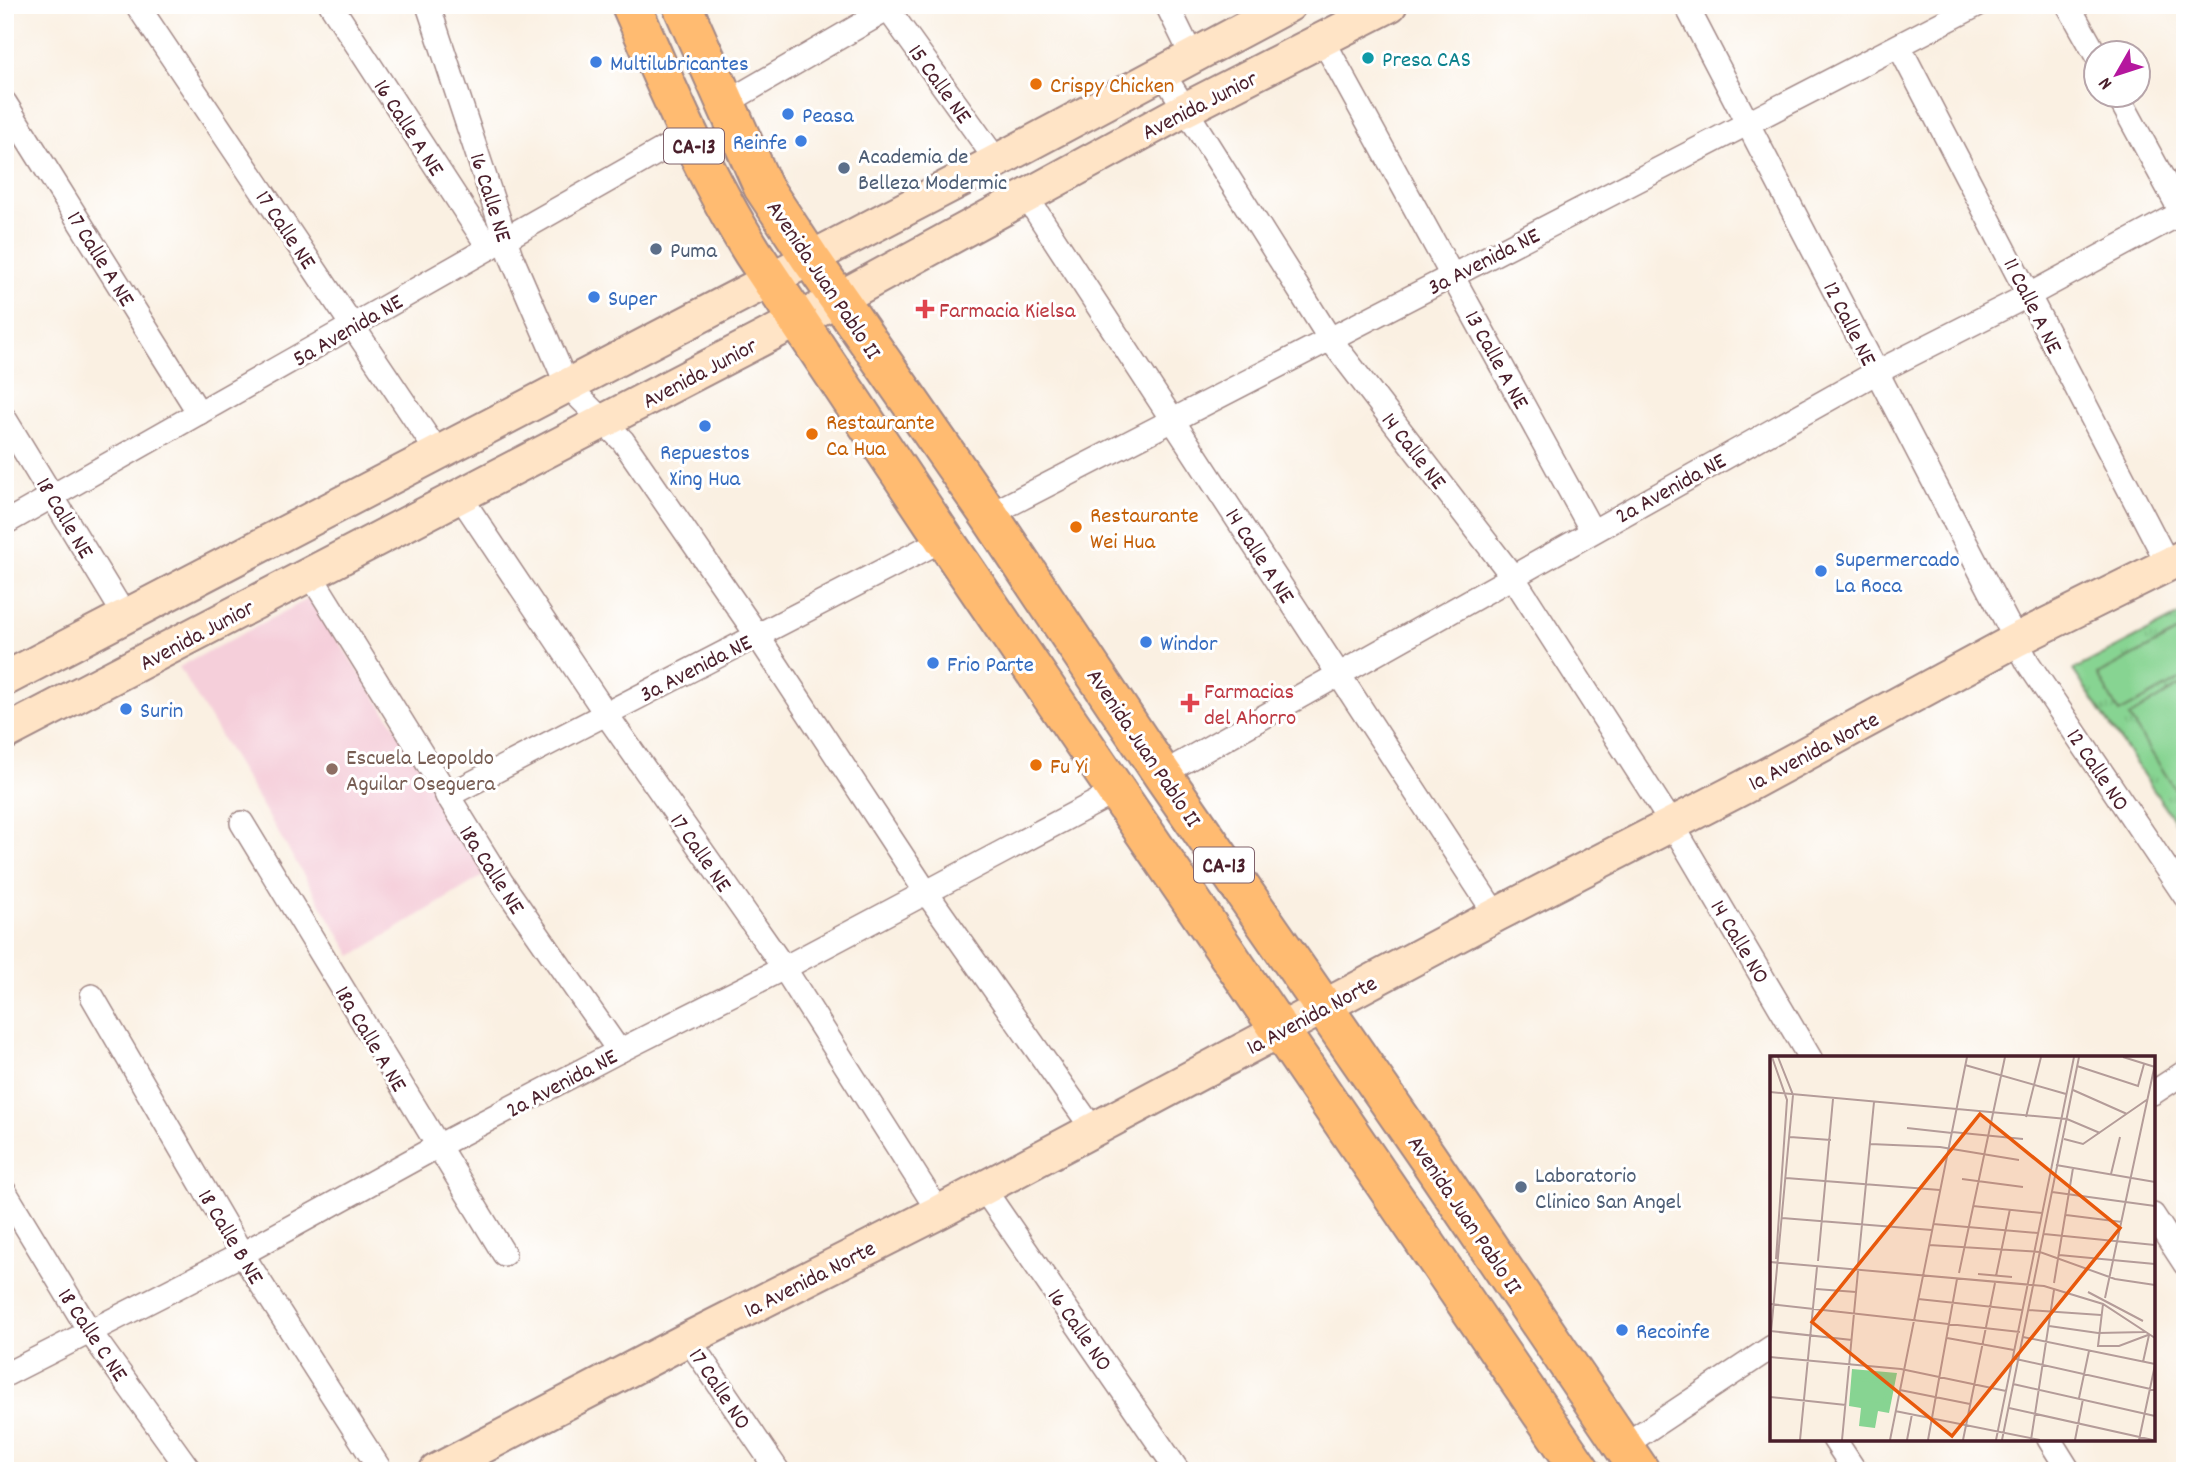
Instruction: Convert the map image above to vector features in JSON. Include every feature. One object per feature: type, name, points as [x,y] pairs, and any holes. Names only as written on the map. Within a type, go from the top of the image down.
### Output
[{"type":"highway","name":"Avenida Juan Pablo II","points":[[631,5],[688,135],[727,211],[797,320],[1581,1471]]},
{"type":"highway","name":"Avenida Juan Pablo II","points":[[682,5],[763,187],[1631,1458]]},
{"type":"main road","name":"Avenida Junior","points":[[5,679],[997,161],[1289,5]]},
{"type":"main road","name":"Avenida Junior","points":[[5,733],[838,299],[1184,110],[1385,7]]},
{"type":"main road","name":"1a Avenida Norte","points":[[436,1471],[939,1212],[1092,1128],[2017,640],[2177,560]]},
{"type":"street","name":"17 Calle NE","points":[[137,5],[438,453]]},
{"type":"street","name":"16 Calle A NE","points":[[331,5],[498,243]]},
{"type":"street","name":"16 Calle NE","points":[[428,5],[498,243],[511,256],[567,385]]},
{"type":"street","points":[[1167,5],[1192,56]]},
{"type":"street","name":"12 Calle NE","points":[[1686,5],[2017,640]]},
{"type":"street","name":"3a Avenida NE","points":[[989,515],[1977,5]]},
{"type":"street","points":[[2068,5],[2086,38]]},
{"type":"street","points":[[726,103],[890,7]]},
{"type":"street","name":"15 Calle NE","points":[[890,7],[997,161]]},
{"type":"street","name":"13 Calle A NE","points":[[1323,40],[1592,531]]},
{"type":"street","name":"11 Calle A NE","points":[[1899,46],[2029,295],[2177,560]]},
{"type":"street","name":"14 Calle NE","points":[[1162,72],[1330,339],[1513,577],[1672,824]]},
{"type":"street","name":"17 Calle A NE","points":[[5,103],[199,413]]},
{"type":"street","points":[[2125,108],[2184,214]]},
{"type":"street","name":"5a Avenida NE","points":[[5,523],[688,135]]},
{"type":"street","name":"14 Calle A NE","points":[[1026,196],[1496,915]]},
{"type":"street","name":"2a Avenida NE","points":[[1162,774],[1877,372],[2184,214]]},
{"type":"street","points":[[567,385],[624,441],[758,635],[926,892],[1092,1128]]},
{"type":"street","name":"18 Calle NE","points":[[5,419],[125,616]]},
{"type":"street","name":"17 Calle NE","points":[[460,496],[783,968],[939,1212]]},
{"type":"street","name":"3a Avenida NE","points":[[447,796],[944,539]]},
{"type":"street","name":"18a Calle NE","points":[[310,574],[533,930],[619,1051]]},
{"type":"street","name":"12 Calle NO","points":[[2017,640],[2039,680],[2185,896]]},
{"type":"street","name":"2a Avenida NE","points":[[5,1375],[242,1254],[438,1146],[783,968],[1117,791]]},
{"type":"street","name":"18a Calle A NE","points":[[242,823],[504,1254]]},
{"type":"street","name":"14 Calle NO","points":[[1672,824],[1809,1056]]},
{"type":"street","name":"18 Calle B NE","points":[[92,996],[242,1254],[381,1471]]},
{"type":"street","points":[[2155,1092],[2185,1072]]},
{"type":"street","name":"16 Calle NO","points":[[983,1188],[1178,1471]]},
{"type":"street","name":"18 Calle C NE","points":[[5,1192],[90,1332],[190,1471]]},
{"type":"street","points":[[2155,1217],[2185,1264]]},
{"type":"street","name":"17 Calle NO","points":[[688,1339],[778,1471]]},
{"type":"street","points":[[1631,1458],[1770,1349]]},
{"type":"street","points":[[1835,1441],[1855,1471]]},
{"type":"street","points":[[2050,1441],[2069,1471]]},
{"type":"shaded area","name":"Escuela Leopoldo Aguilar Oseguera","points":[[310,598],[491,871],[352,956],[179,667]]},
{"type":"green space","points":[[2185,612],[2185,837],[2073,670]]},
{"type":"green space","points":[[2185,628],[2185,677],[2119,713],[2098,675]]},
{"type":"green space","points":[[2179,686],[2185,696],[2185,805],[2129,717]]},
{"type":"place","name":"Presa CAS","points":[[1368,58]]},
{"type":"place","name":"Multilubricantes","points":[[596,62]]},
{"type":"place","name":"Crispy Chicken","points":[[1036,84]]},
{"type":"place","name":"Peasa","points":[[788,114]]},
{"type":"place","name":"Reinfe","points":[[801,141]]},
{"type":"place","name":"Academia de Belleza Modermic","points":[[844,168]]},
{"type":"place","name":"Puma","points":[[656,249]]},
{"type":"place","name":"Super","points":[[594,297]]},
{"type":"place","name":"Farmacia Kielsa","points":[[925,309]]},
{"type":"place","name":"Repuestos Xing Hua","points":[[705,426]]},
{"type":"place","name":"Restaurante Ca Hua","points":[[812,434]]},
{"type":"place","name":"Restaurante Wei Hua","points":[[1076,527]]},
{"type":"place","name":"Supermercado La Roca","points":[[1821,571]]},
{"type":"place","name":"Windor","points":[[1146,642]]},
{"type":"place","name":"Frio Parte","points":[[933,663]]},
{"type":"place","name":"Farmacias del Ahorro","points":[[1190,703]]},
{"type":"place","name":"Surin","points":[[126,709]]},
{"type":"place","name":"Fu Yi","points":[[1036,765]]},
{"type":"place","name":"Escuela Leopoldo Aguilar Oseguera","points":[[332,769]]},
{"type":"place","name":"Laboratorio Clinico San Angel","points":[[1521,1187]]},
{"type":"place","name":"Recoinfe","points":[[1622,1330]]}]
